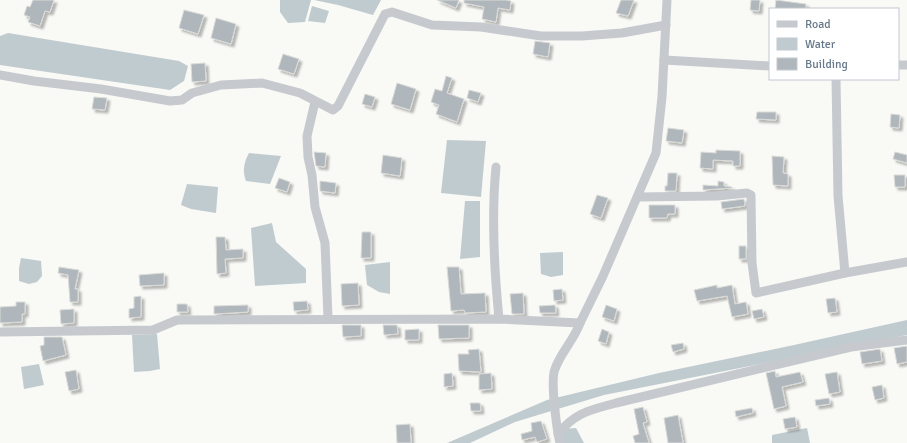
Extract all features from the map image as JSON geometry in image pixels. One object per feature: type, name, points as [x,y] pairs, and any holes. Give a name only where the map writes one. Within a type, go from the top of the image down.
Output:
[{"type":"street","points":[[560,443],[553,376],[554,369],[570,344],[580,323],[638,197],[656,153],[664,60],[667,0]]},
{"type":"street","points":[[0,75],[34,81],[100,88],[170,101],[182,100],[192,93],[221,85],[262,83],[300,93],[333,110],[336,109],[385,14],[388,13],[392,12],[432,25],[481,27],[541,36],[622,33],[666,25]]},
{"type":"street","points":[[664,60],[769,66]]},
{"type":"street","points":[[836,80],[838,196],[845,273]]},
{"type":"street","points":[[315,102],[307,136],[314,207],[325,243],[328,318]]},
{"type":"street","points":[[496,167],[493,205],[493,239],[499,319]]},
{"type":"street","points":[[638,197],[717,196],[747,193],[751,195],[752,263],[756,293],[845,273],[907,262]]},
{"type":"street","points":[[0,332],[153,330],[177,320],[328,318],[424,320],[499,319],[580,323]]},
{"type":"street","points":[[558,434],[567,422],[581,413],[616,403],[851,347],[907,340]]},
{"type":"water","points":[[280,0],[311,0],[305,22],[288,23],[280,12]]},
{"type":"water","points":[[314,0],[381,0],[373,15]]},
{"type":"water","points":[[312,6],[329,11],[325,23],[308,21]]},
{"type":"water","points":[[8,33],[179,61],[188,66],[184,81],[170,90],[0,65],[0,36]]},
{"type":"water","points":[[447,140],[486,141],[481,197],[441,193]]},
{"type":"water","points":[[249,153],[281,156],[270,184],[246,181],[244,167]]},
{"type":"water","points":[[187,184],[218,187],[216,213],[191,209],[181,205]]},
{"type":"water","points":[[465,201],[480,201],[480,257],[460,259]]},
{"type":"water","points":[[272,223],[276,242],[306,269],[306,283],[255,286],[251,228]]},
{"type":"water","points":[[563,252],[563,275],[551,277],[541,274],[540,253]]},
{"type":"water","points":[[21,258],[41,261],[42,276],[37,282],[29,284],[19,281]]},
{"type":"water","points":[[390,262],[390,294],[379,292],[367,285],[365,265]]},
{"type":"water","points":[[907,320],[907,335],[604,395],[515,422],[470,443],[447,443],[547,400],[659,373]]},
{"type":"water","points":[[157,334],[160,369],[134,372],[132,335]]},
{"type":"water","points":[[39,364],[44,385],[24,389],[21,367]]},
{"type":"water","points":[[576,428],[584,443],[560,443],[563,429]]},
{"type":"water","points":[[807,428],[810,443],[772,443],[772,435]]},
{"type":"building","points":[[33,0],[54,0],[50,12],[45,11],[40,26],[28,22],[30,17],[24,15],[27,6],[30,7]]},
{"type":"building","points":[[437,0],[459,0],[456,8]]},
{"type":"building","points":[[464,0],[511,1],[510,10],[498,8],[496,22],[482,19],[484,7],[464,3]]},
{"type":"building","points":[[621,0],[634,0],[628,16],[616,13]]},
{"type":"building","points":[[751,0],[760,0],[759,11],[750,10]]},
{"type":"building","points":[[776,0],[806,4],[806,8],[775,8]]},
{"type":"building","points":[[184,10],[204,15],[198,34],[179,28]]},
{"type":"building","points":[[216,18],[236,24],[231,44],[211,38]]},
{"type":"building","points":[[535,41],[550,43],[548,57],[533,54]]},
{"type":"building","points":[[283,54],[299,59],[294,74],[278,69]]},
{"type":"building","points":[[205,63],[206,81],[192,82],[191,64]]},
{"type":"building","points":[[446,76],[452,78],[447,93],[464,99],[457,122],[436,114],[439,105],[431,102],[435,89],[442,91]]},
{"type":"building","points":[[397,83],[416,89],[410,110],[391,104]]},
{"type":"building","points":[[469,90],[481,93],[478,102],[467,98]]},
{"type":"building","points":[[365,94],[375,97],[372,107],[362,104]]},
{"type":"building","points":[[94,97],[107,98],[105,110],[92,109]]},
{"type":"building","points":[[757,112],[776,112],[776,120],[756,119]]},
{"type":"building","points":[[891,114],[900,115],[899,128],[890,127]]},
{"type":"building","points":[[668,128],[684,130],[682,143],[666,141]]},
{"type":"building","points":[[716,150],[740,151],[740,166],[733,166],[733,161],[713,160],[713,169],[700,168],[701,152],[716,153]]},
{"type":"building","points":[[314,152],[326,153],[325,167],[316,166]]},
{"type":"building","points":[[895,152],[907,155],[907,163],[893,159]]},
{"type":"building","points":[[383,155],[402,158],[400,176],[381,173]]},
{"type":"building","points":[[772,156],[784,157],[783,173],[788,174],[788,186],[773,185]]},
{"type":"building","points":[[668,173],[677,173],[676,191],[665,191]]},
{"type":"building","points":[[894,175],[905,175],[905,187],[895,187]]},
{"type":"building","points":[[279,178],[290,182],[287,192],[275,188]]},
{"type":"building","points":[[320,181],[336,183],[335,193],[320,191]]},
{"type":"building","points":[[718,181],[724,182],[724,186],[732,188],[703,190],[703,185],[718,186]]},
{"type":"building","points":[[597,195],[608,198],[601,218],[590,214]]},
{"type":"building","points":[[744,199],[745,206],[722,209],[721,202]]},
{"type":"building","points":[[649,205],[675,205],[675,214],[668,214],[667,218],[649,218]]},
{"type":"building","points":[[362,232],[371,232],[371,258],[361,258]]},
{"type":"building","points":[[216,237],[225,237],[226,250],[243,249],[243,258],[225,259],[226,273],[217,274]]},
{"type":"building","points":[[739,246],[746,246],[746,259],[739,259]]},
{"type":"building","points":[[59,267],[79,270],[75,289],[78,289],[78,302],[70,302],[68,275],[58,273]]},
{"type":"building","points":[[447,267],[459,267],[461,294],[485,293],[486,312],[465,313],[464,310],[451,311]]},
{"type":"building","points":[[164,273],[164,285],[140,286],[139,275]]},
{"type":"building","points":[[358,283],[359,305],[342,306],[341,284]]},
{"type":"building","points":[[717,285],[717,288],[732,285],[735,304],[746,302],[748,314],[732,317],[727,296],[697,301],[694,290]]},
{"type":"building","points":[[562,289],[563,300],[554,301],[553,290]]},
{"type":"building","points":[[523,293],[524,314],[512,314],[510,294]]},
{"type":"building","points":[[141,296],[141,317],[129,318],[129,309],[134,308],[134,297]]},
{"type":"building","points":[[835,298],[837,312],[828,313],[826,299]]},
{"type":"building","points":[[307,301],[308,310],[294,311],[293,302]]},
{"type":"building","points":[[16,302],[25,302],[25,314],[22,314],[22,322],[0,323],[0,307],[16,306]]},
{"type":"building","points":[[177,304],[187,304],[188,312],[177,312]]},
{"type":"building","points":[[248,305],[248,312],[214,314],[214,306]]},
{"type":"building","points":[[555,305],[556,313],[540,313],[539,306]]},
{"type":"building","points":[[606,305],[617,309],[614,321],[602,317]]},
{"type":"building","points":[[74,309],[74,323],[61,324],[60,310]]},
{"type":"building","points":[[762,309],[764,317],[754,319],[752,311]]},
{"type":"building","points":[[342,325],[361,325],[361,336],[343,337]]},
{"type":"building","points":[[383,325],[397,325],[398,334],[384,335]]},
{"type":"building","points":[[438,325],[469,325],[469,338],[439,339]]},
{"type":"building","points":[[419,329],[419,340],[405,340],[405,330]]},
{"type":"building","points":[[602,329],[609,332],[606,344],[598,341]]},
{"type":"building","points":[[44,337],[62,337],[66,355],[43,361],[40,346],[44,345]]},
{"type":"building","points":[[683,343],[684,349],[673,352],[671,345]]},
{"type":"building","points":[[907,346],[907,362],[897,364],[894,348]]},
{"type":"building","points":[[479,349],[481,372],[459,371],[458,354],[469,354],[468,350]]},
{"type":"building","points":[[880,349],[882,361],[862,364],[860,352]]},
{"type":"building","points":[[76,370],[79,389],[69,391],[65,372]]},
{"type":"building","points":[[775,371],[776,377],[800,372],[803,382],[782,387],[786,406],[774,409],[766,373]]},
{"type":"building","points":[[837,372],[840,392],[829,394],[825,374]]},
{"type":"building","points":[[452,373],[453,386],[444,387],[444,374]]},
{"type":"building","points":[[491,373],[492,389],[479,390],[479,374]]},
{"type":"building","points":[[882,385],[884,398],[875,400],[872,387]]},
{"type":"building","points":[[829,398],[830,404],[816,406],[815,400]]},
{"type":"building","points":[[470,403],[480,403],[481,411],[471,411]]},
{"type":"building","points":[[643,407],[647,422],[643,423],[649,443],[635,443],[633,436],[639,434],[634,409]]},
{"type":"building","points":[[752,408],[753,413],[736,417],[735,411]]},
{"type":"building","points":[[678,415],[683,443],[668,443],[664,418]]},
{"type":"building","points":[[795,417],[797,427],[785,429],[783,419]]},
{"type":"building","points":[[541,421],[547,439],[537,442],[535,437],[522,440],[521,434],[532,431],[531,423]]},
{"type":"building","points":[[410,424],[411,443],[397,443],[396,425]]}]
